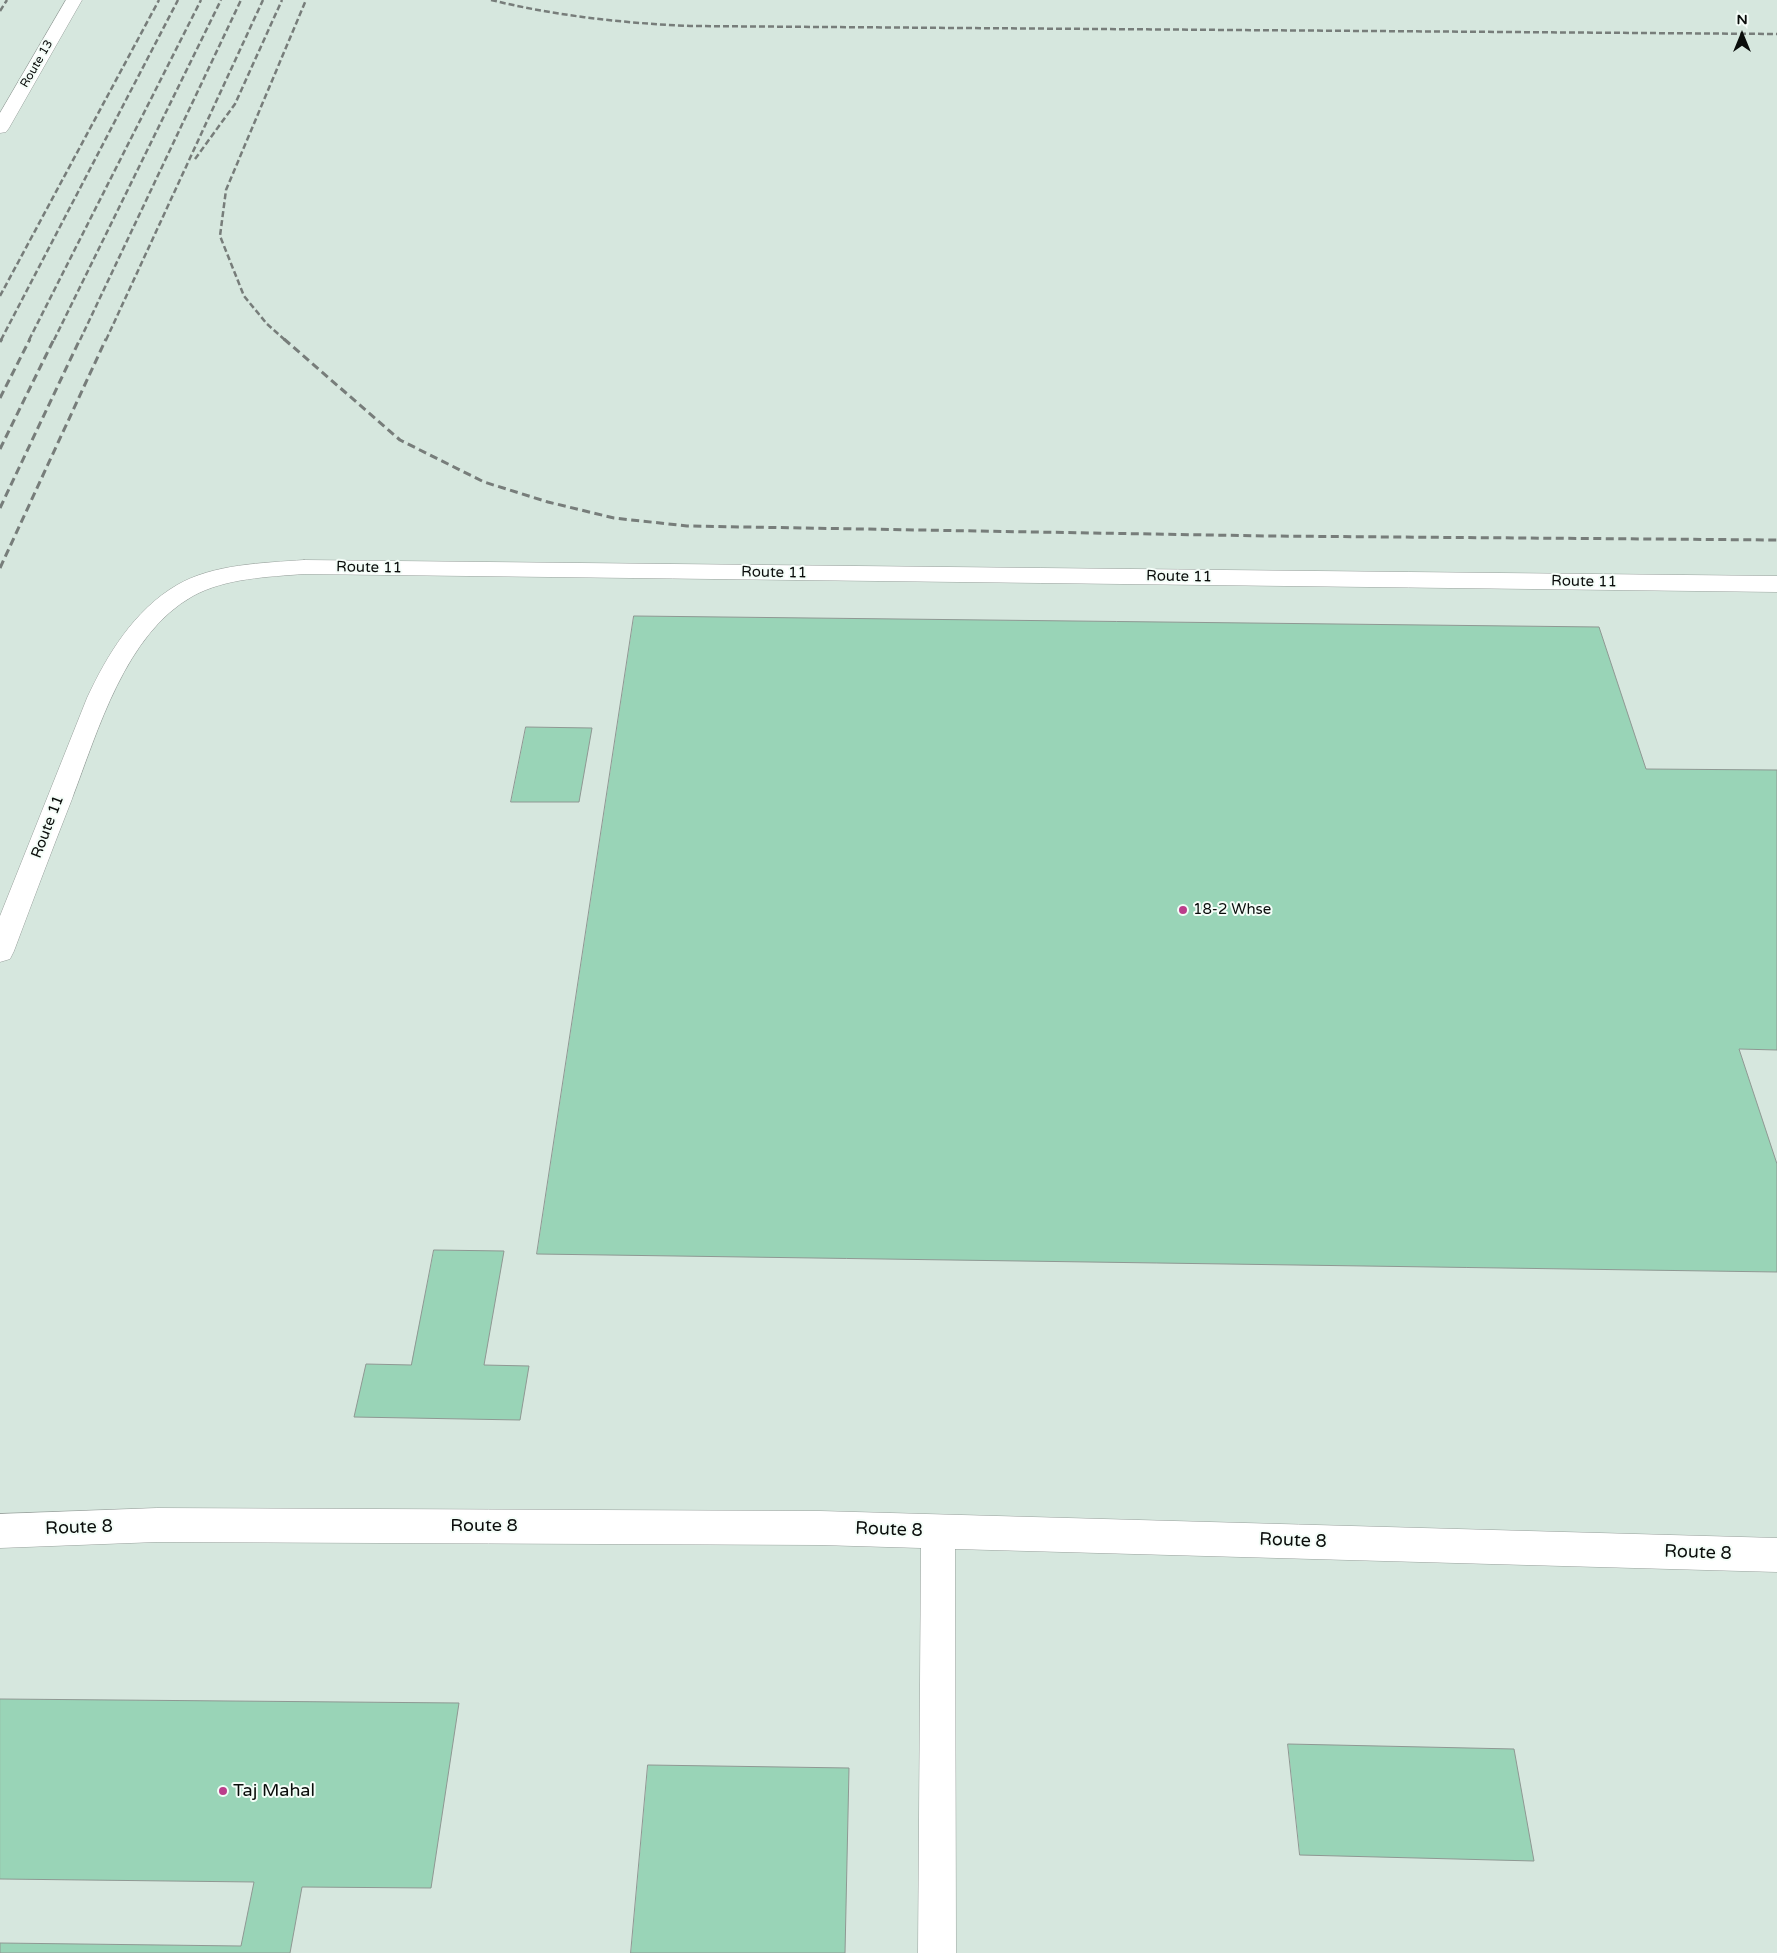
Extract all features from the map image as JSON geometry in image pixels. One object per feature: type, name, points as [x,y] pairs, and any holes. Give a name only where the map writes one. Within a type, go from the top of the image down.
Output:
[{"type":"street","name":"Route 13","points":[[0,128],[74,0]]},
{"type":"street","name":"Route 11","points":[[0,951],[92,714],[106,682],[125,648],[149,617],[187,590],[229,576],[304,567],[1777,584]]},
{"type":"street","name":"Route 8","points":[[0,1531],[197,1525],[632,1526],[938,1532],[1777,1555]]},
{"type":"street","points":[[937,1953],[938,1532]]},
{"type":"shaded area","points":[[0,0],[1777,0],[1777,1953],[0,1953]]},
{"type":"building","name":"18-2 Whse","points":[[634,616],[1599,627],[1646,769],[1777,770],[1777,1050],[1739,1049],[1777,1164],[1777,1272],[537,1254]]},
{"type":"building","points":[[526,727],[592,728],[579,802],[511,802]]},
{"type":"building","points":[[434,1250],[504,1251],[484,1365],[529,1366],[520,1420],[354,1417],[366,1364],[411,1365]]},
{"type":"building","name":"Taj Mahal","points":[[0,1699],[459,1703],[431,1888],[302,1887],[290,1953],[0,1953],[0,1943],[241,1946],[254,1882],[0,1879]]},
{"type":"building","points":[[1288,1744],[1514,1749],[1534,1861],[1300,1855]]},
{"type":"building","points":[[648,1765],[849,1768],[845,1953],[631,1953]]},
{"type":"railway","points":[[0,11],[7,0]]},
{"type":"railway","points":[[0,296],[159,0]]},
{"type":"railway","points":[[1,340],[178,0]]},
{"type":"railway","points":[[29,340],[201,0]]},
{"type":"railway","points":[[54,340],[221,0]]},
{"type":"railway","points":[[80,340],[241,0]]},
{"type":"railway","points":[[106,340],[263,0]]},
{"type":"railway","points":[[195,159],[235,104],[282,0]]},
{"type":"railway","points":[[285,340],[267,324],[244,296],[220,236],[226,190],[306,0]]},
{"type":"railway","points":[[491,0],[590,18],[690,26],[1777,34]]},
{"type":"railway","points":[[0,398],[30,339]]},
{"type":"railway","points":[[0,449],[54,339]]},
{"type":"railway","points":[[0,508],[80,339]]},
{"type":"railway","points":[[0,568],[106,339]]},
{"type":"railway","points":[[284,339],[400,440],[484,482],[548,502],[614,518],[687,526],[1268,536],[1777,540]]},
{"type":"place","name":"18-2 Whse","points":[[1183,910]]},
{"type":"place","name":"Taj Mahal","points":[[223,1791]]}]
